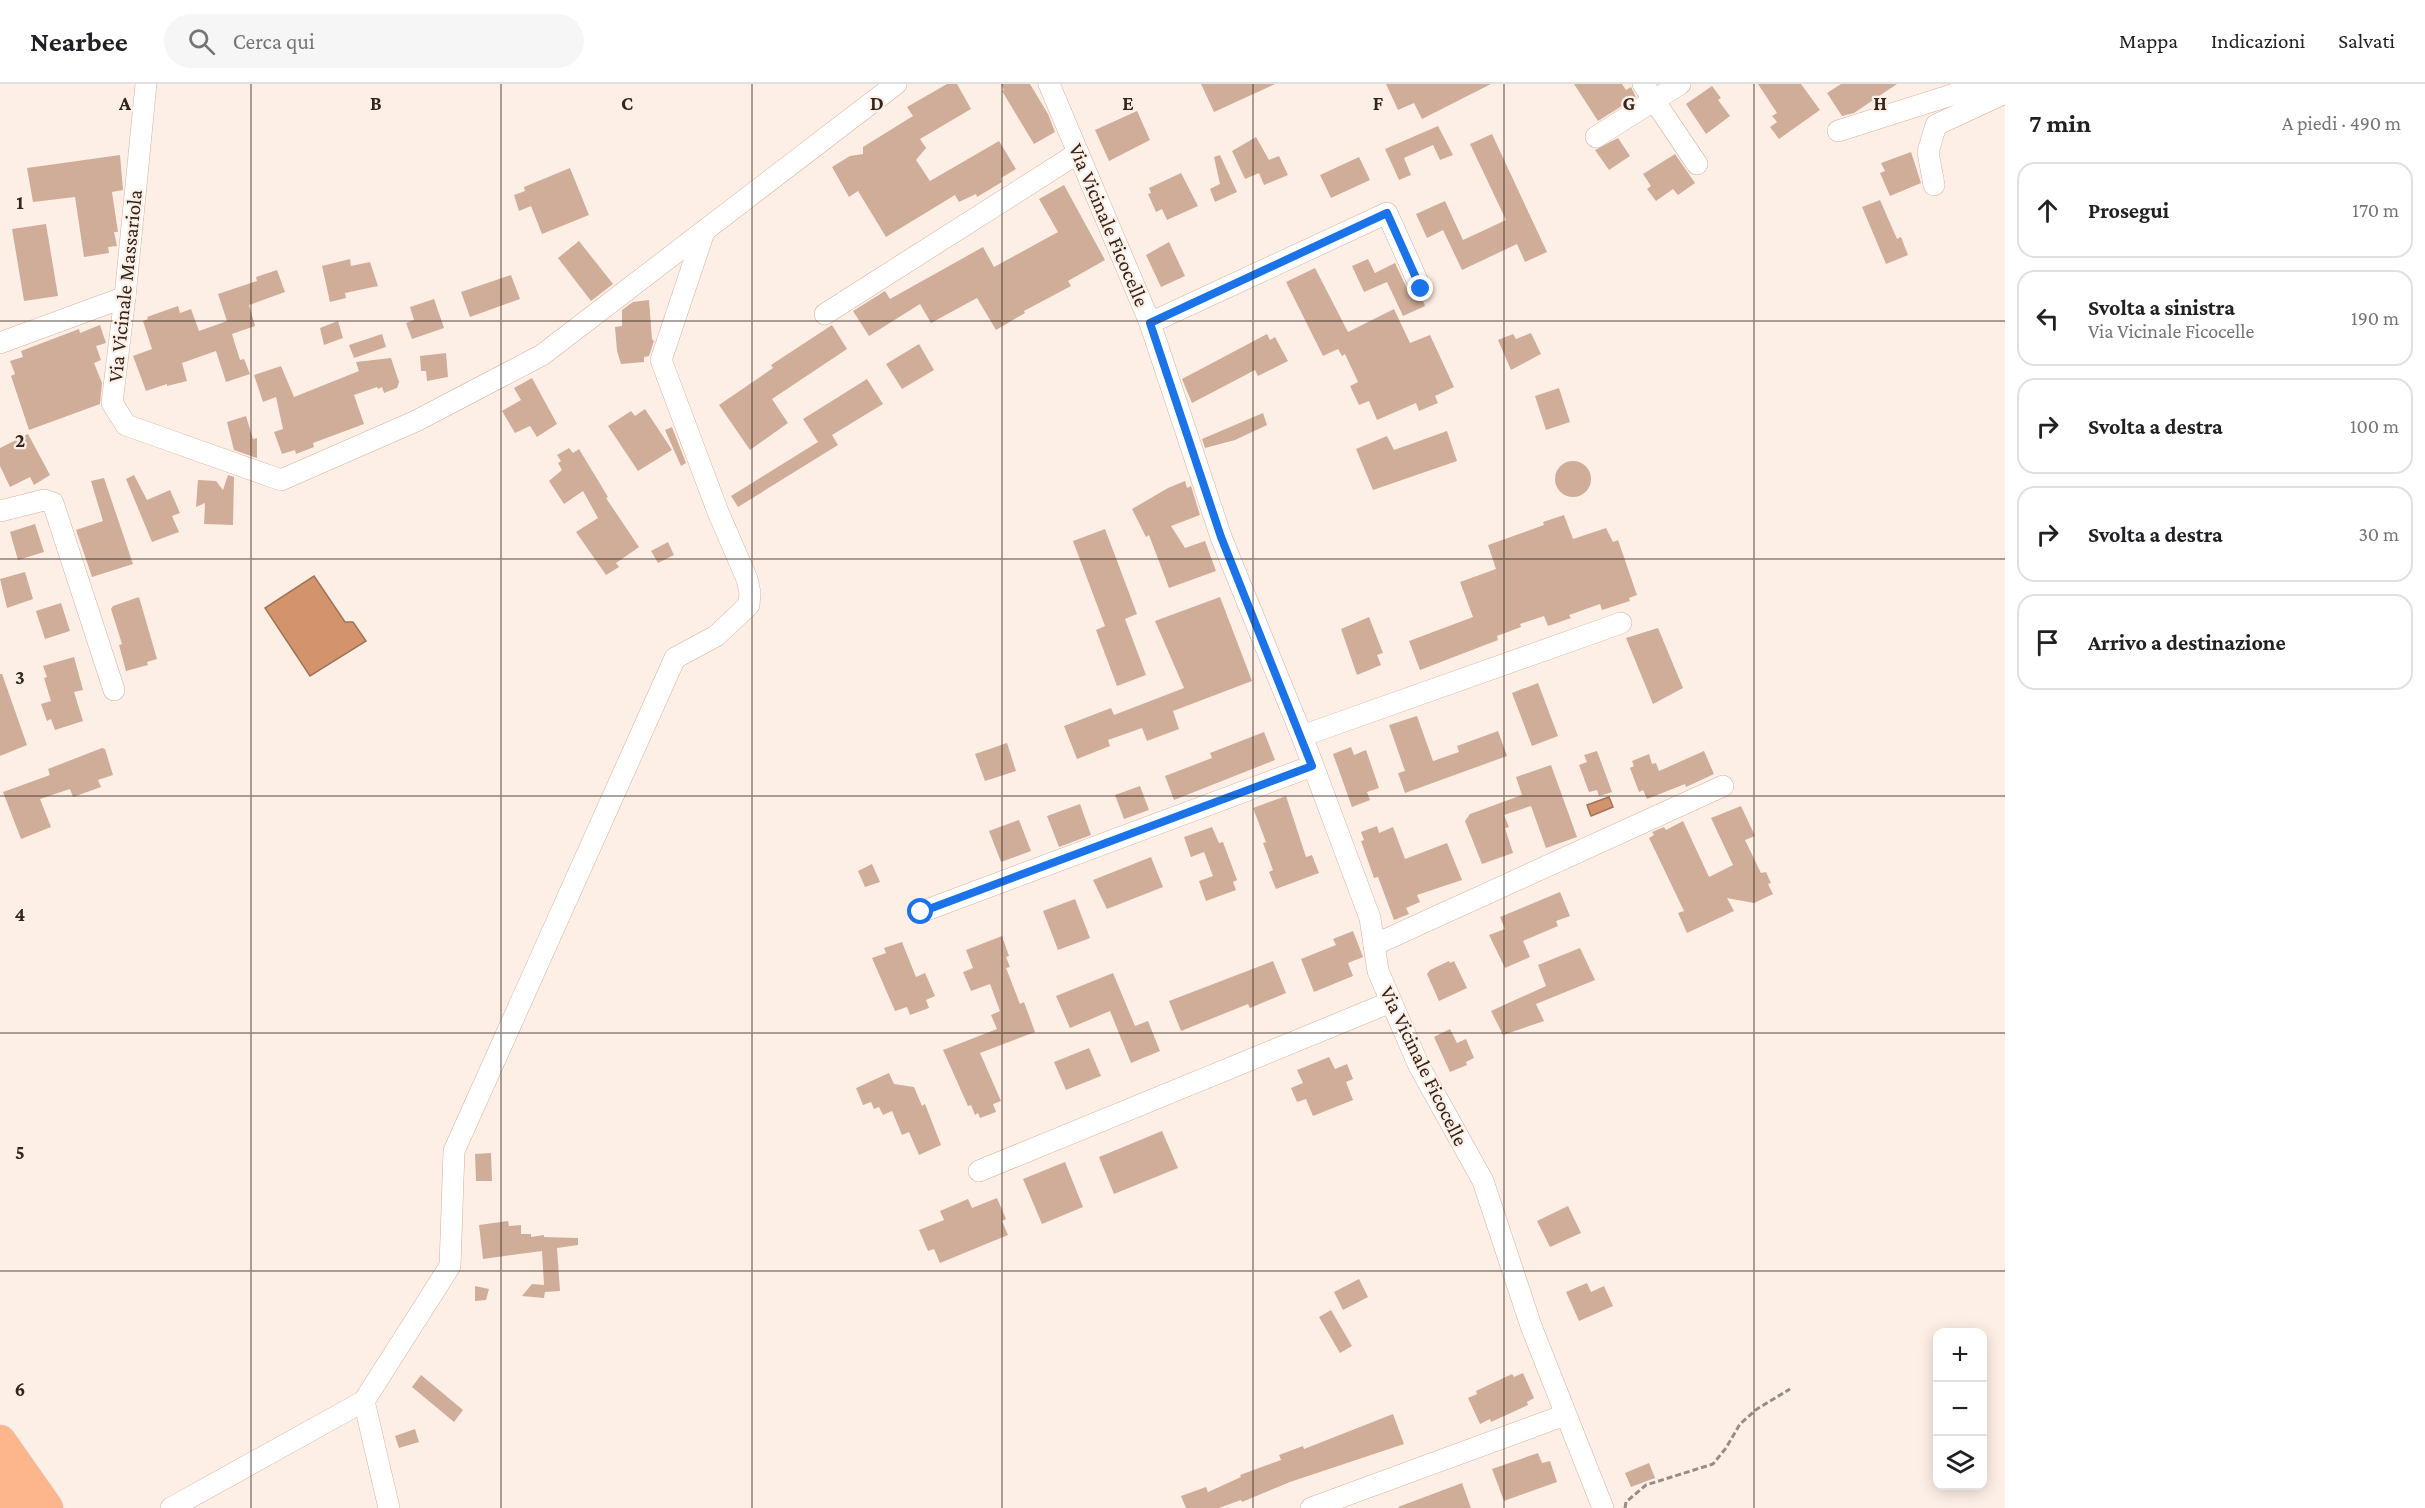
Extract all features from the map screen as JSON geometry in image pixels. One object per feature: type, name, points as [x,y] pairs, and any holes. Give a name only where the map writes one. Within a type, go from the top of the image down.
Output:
[{"type":"highway","points":[[0,1441],[47,1508]]},
{"type":"highway","points":[[0,1480],[20,1508]]},
{"type":"street","name":"Via Vicinale Massariola","points":[[146,84],[112,403],[126,424],[282,480],[416,422],[542,355],[896,84]]},
{"type":"street","name":"Via Vicinale Ficocelle","points":[[1049,84],[1150,323],[1221,537],[1302,736],[1370,918],[1378,971],[1419,1065],[1483,1181],[1531,1326],[1603,1508]]},
{"type":"street","points":[[1596,137],[1649,92],[1680,84]]},
{"type":"street","points":[[1838,131],[1983,85],[2005,88]]},
{"type":"street","points":[[1649,92],[1696,164]]},
{"type":"street","points":[[1935,185],[1928,152],[1936,125],[2005,93]]},
{"type":"street","points":[[825,314],[1078,153]]},
{"type":"street","points":[[1150,323],[1387,213],[1421,289]]},
{"type":"street","points":[[171,1508],[364,1401],[450,1266],[454,1151],[675,658],[716,636],[749,605],[750,593],[747,579],[718,512],[661,360],[704,232]]},
{"type":"street","points":[[0,343],[125,297]]},
{"type":"street","points":[[0,511],[44,500],[54,503],[114,690]]},
{"type":"street","points":[[1302,736],[1621,623]]},
{"type":"street","points":[[921,912],[1312,766]]},
{"type":"street","points":[[1374,945],[1723,786]]},
{"type":"street","points":[[979,1171],[1391,1002]]},
{"type":"street","points":[[364,1401],[389,1508]]},
{"type":"street","points":[[1311,1508],[1565,1415]]},
{"type":"path","points":[[1625,1508],[1626,1502],[1646,1485],[1713,1464],[1726,1448],[1740,1424],[1758,1409],[1790,1389]]},
{"type":"shaded area","points":[[314,576],[345,622],[353,622],[366,641],[310,676],[265,608]]},
{"type":"shaded area","points":[[1609,797],[1613,807],[1591,816],[1587,805]]},
{"type":"building","points":[[947,84],[957,84],[971,109],[920,139],[926,148],[916,160],[930,181],[999,141],[1016,169],[1001,178],[1002,182],[977,197],[976,194],[959,202],[955,195],[886,237],[858,191],[849,197],[832,167],[850,156],[863,154],[863,147],[913,116],[907,107]]},
{"type":"building","points":[[1001,84],[1030,84],[1048,114],[1055,132],[1034,144],[1002,91],[1004,90]]},
{"type":"building","points":[[1201,84],[1275,84],[1214,112]]},
{"type":"building","points":[[1386,84],[1491,84],[1422,119],[1414,103],[1398,110]]},
{"type":"building","points":[[1574,84],[1622,84],[1626,90],[1631,87],[1636,97],[1598,121]]},
{"type":"building","points":[[1758,84],[1801,84],[1820,110],[1779,139],[1770,127],[1777,122],[1772,116],[1777,113]]},
{"type":"building","points":[[1841,84],[1897,84],[1854,113],[1842,116],[1827,93]]},
{"type":"building","points":[[1712,86],[1721,98],[1718,100],[1730,116],[1706,134],[1686,104]]},
{"type":"building","points":[[1137,111],[1150,140],[1109,161],[1095,130]]},
{"type":"building","points":[[1438,126],[1453,155],[1440,160],[1433,145],[1404,158],[1411,175],[1399,180],[1385,149]]},
{"type":"building","points":[[1492,134],[1547,252],[1525,262],[1517,244],[1462,270],[1443,230],[1427,238],[1416,214],[1445,201],[1463,240],[1506,220],[1470,144]]},
{"type":"building","points":[[1256,137],[1269,160],[1279,156],[1288,175],[1264,185],[1259,173],[1245,179],[1232,151]]},
{"type":"building","points":[[1618,138],[1630,156],[1609,170],[1595,150]]},
{"type":"building","points":[[1911,152],[1921,183],[1890,196],[1880,173],[1885,171],[1881,163]]},
{"type":"building","points":[[1675,154],[1695,183],[1678,195],[1673,189],[1656,201],[1647,189],[1651,186],[1643,174]]},
{"type":"building","points":[[120,155],[123,190],[112,192],[118,232],[114,232],[117,246],[108,247],[109,253],[84,257],[75,197],[33,202],[27,168]]},
{"type":"building","points":[[1220,155],[1237,192],[1215,202],[1210,189],[1220,184],[1214,157]]},
{"type":"building","points":[[1359,157],[1370,180],[1331,198],[1320,175]]},
{"type":"building","points":[[570,168],[589,215],[542,234],[531,206],[519,211],[514,195],[525,191],[524,187]]},
{"type":"building","points":[[1181,173],[1198,206],[1167,220],[1162,209],[1156,212],[1148,194],[1151,193],[1149,188]]},
{"type":"building","points":[[1064,185],[1105,260],[1068,281],[1071,286],[1024,311],[1025,313],[996,330],[977,298],[931,323],[920,304],[869,336],[853,311],[885,291],[890,299],[983,247],[994,267],[1058,232],[1039,199]]},
{"type":"building","points":[[1880,200],[1897,239],[1901,237],[1908,255],[1886,264],[1862,207]]},
{"type":"building","points":[[46,224],[58,296],[24,301],[12,229]]},
{"type":"building","points":[[579,241],[613,284],[591,301],[558,258]]},
{"type":"building","points":[[1169,242],[1185,276],[1161,287],[1146,255]]},
{"type":"building","points":[[350,259],[351,266],[370,262],[378,286],[345,293],[346,298],[330,302],[322,266]]},
{"type":"building","points":[[1368,259],[1375,273],[1395,263],[1410,295],[1414,300],[1423,301],[1425,306],[1403,316],[1387,282],[1364,292],[1352,266]]},
{"type":"building","points":[[1315,268],[1348,332],[1394,309],[1410,343],[1430,335],[1454,387],[1435,396],[1438,403],[1419,411],[1416,403],[1377,420],[1369,401],[1359,405],[1350,386],[1358,382],[1345,354],[1342,356],[1338,349],[1323,356],[1286,282]]},
{"type":"building","points":[[277,270],[285,292],[249,305],[255,326],[232,334],[240,360],[244,359],[250,374],[226,382],[216,351],[182,363],[187,381],[167,386],[167,384],[146,391],[133,356],[152,349],[143,321],[148,319],[147,317],[178,306],[180,313],[191,309],[199,331],[227,321],[218,294],[257,281],[256,277]]},
{"type":"building","points":[[511,275],[520,299],[470,317],[461,292]]},
{"type":"building","points":[[434,299],[444,328],[412,339],[406,323],[414,320],[410,307]]},
{"type":"building","points":[[649,300],[654,341],[649,356],[644,357],[644,362],[621,364],[617,351],[615,327],[622,326],[622,310],[633,302]]},
{"type":"building","points":[[338,321],[343,338],[324,345],[320,328]]},
{"type":"building","points":[[100,325],[106,343],[96,346],[101,360],[94,363],[102,383],[100,404],[29,430],[11,376],[15,374],[10,361],[23,357],[21,351],[79,329],[80,333]]},
{"type":"building","points":[[832,325],[847,349],[772,399],[788,423],[750,450],[719,405],[773,368],[771,365]]},
{"type":"building","points":[[1531,333],[1541,354],[1511,370],[1498,340],[1513,334],[1516,339]]},
{"type":"building","points":[[382,334],[386,347],[354,358],[349,345]]},
{"type":"building","points":[[1267,334],[1270,340],[1275,337],[1288,361],[1258,376],[1255,370],[1192,403],[1182,379]]},
{"type":"building","points":[[919,344],[934,370],[902,389],[886,364]]},
{"type":"building","points":[[446,353],[448,377],[427,381],[426,371],[421,371],[420,356]]},
{"type":"building","points":[[391,358],[399,382],[397,388],[384,393],[382,387],[378,389],[377,387],[354,395],[364,424],[313,443],[314,447],[296,454],[295,450],[282,454],[274,432],[283,429],[276,397],[263,402],[254,375],[281,366],[294,397],[359,371],[356,362]]},
{"type":"building","points":[[532,378],[557,424],[537,437],[530,426],[515,433],[502,411],[521,400],[514,388]]},
{"type":"building","points":[[867,379],[883,404],[832,435],[838,445],[738,507],[731,496],[818,442],[803,419]]},
{"type":"building","points":[[1559,388],[1570,422],[1546,430],[1535,396]]},
{"type":"building","points":[[645,409],[672,450],[638,471],[608,426],[631,411],[635,416]]},
{"type":"building","points":[[1263,413],[1267,425],[1235,440],[1205,448],[1202,439]]},
{"type":"building","points":[[246,416],[253,439],[257,438],[257,458],[234,450],[227,422]]},
{"type":"building","points":[[672,427],[686,463],[681,466],[665,430]]},
{"type":"building","points":[[1447,431],[1457,461],[1373,490],[1356,449],[1387,436],[1394,450]]},
{"type":"building","points":[[28,434],[50,475],[34,485],[30,477],[10,487],[0,466],[0,448]]},
{"type":"building","points":[[569,448],[573,453],[579,449],[608,497],[606,498],[639,547],[616,563],[619,567],[606,575],[576,532],[598,518],[583,491],[564,504],[549,481],[562,470],[558,463],[561,461],[557,455]]},
{"type":"building","points":[[1573,461],[1586,466],[1591,479],[1586,492],[1573,497],[1560,492],[1555,479],[1560,466]]},
{"type":"building","points":[[134,475],[147,500],[170,490],[180,513],[172,516],[179,532],[152,542],[126,479]]},
{"type":"building","points":[[228,475],[234,477],[233,525],[204,524],[205,503],[196,507],[198,480],[216,481],[223,490]]},
{"type":"building","points":[[104,478],[133,564],[92,577],[76,530],[103,521],[91,481]]},
{"type":"building","points":[[1185,481],[1187,488],[1191,486],[1200,515],[1171,526],[1185,548],[1205,541],[1216,571],[1169,588],[1149,535],[1146,537],[1132,509]]},
{"type":"building","points":[[1564,515],[1573,539],[1606,528],[1613,542],[1618,540],[1637,595],[1629,598],[1630,601],[1602,610],[1600,604],[1569,615],[1571,618],[1548,626],[1544,616],[1520,624],[1521,627],[1497,636],[1498,640],[1420,670],[1409,641],[1473,617],[1460,582],[1496,569],[1488,545],[1544,525],[1543,522]]},
{"type":"building","points":[[35,524],[44,552],[18,560],[10,532]]},
{"type":"building","points":[[1105,529],[1137,614],[1125,619],[1146,675],[1117,686],[1096,630],[1105,626],[1073,541]]},
{"type":"building","points":[[668,542],[674,555],[658,563],[651,551]]},
{"type":"building","points":[[25,572],[33,599],[7,608],[0,579]]},
{"type":"building","points":[[139,597],[157,659],[147,662],[148,665],[126,671],[119,645],[122,644],[111,609],[113,606]]},
{"type":"building","points":[[1220,597],[1252,681],[1173,711],[1179,729],[1147,741],[1142,728],[1108,740],[1110,746],[1077,759],[1064,726],[1111,708],[1114,715],[1184,688],[1155,621]]},
{"type":"building","points":[[61,603],[70,631],[45,639],[36,611]]},
{"type":"building","points":[[1369,617],[1383,653],[1377,655],[1381,665],[1357,675],[1341,629]]},
{"type":"building","points":[[1658,628],[1683,688],[1653,704],[1626,638]]},
{"type":"building","points":[[74,657],[83,690],[74,692],[83,721],[55,730],[51,719],[47,721],[41,704],[51,701],[43,666]]},
{"type":"building","points":[[0,674],[2,674],[27,745],[0,756]]},
{"type":"building","points":[[1538,683],[1558,736],[1532,746],[1512,693]]},
{"type":"building","points":[[1417,716],[1433,761],[1459,752],[1457,746],[1498,731],[1507,756],[1405,793],[1398,773],[1405,771],[1389,725]]},
{"type":"building","points":[[1264,732],[1275,760],[1174,800],[1165,776],[1212,758],[1210,753]]},
{"type":"building","points":[[1007,743],[1016,771],[985,781],[975,754]]},
{"type":"building","points":[[1351,747],[1354,755],[1366,750],[1379,788],[1367,792],[1370,800],[1352,807],[1333,754]]},
{"type":"building","points":[[102,748],[105,749],[113,775],[98,780],[101,787],[73,797],[70,789],[40,799],[51,827],[21,839],[3,792],[50,775],[48,769]]},
{"type":"building","points":[[1597,751],[1612,792],[1599,796],[1597,790],[1589,792],[1579,765],[1587,762],[1584,755]]},
{"type":"building","points":[[1704,751],[1714,774],[1686,787],[1685,784],[1647,799],[1643,790],[1639,792],[1630,768],[1634,766],[1632,761],[1649,754],[1652,764],[1656,763],[1659,771]]},
{"type":"building","points":[[1551,765],[1577,837],[1546,848],[1531,806],[1504,815],[1509,827],[1505,828],[1513,853],[1482,864],[1465,821],[1470,814],[1522,795],[1516,777]]},
{"type":"building","points":[[1140,786],[1149,810],[1124,819],[1115,795]]},
{"type":"building","points":[[1286,796],[1306,857],[1312,855],[1319,873],[1276,889],[1269,872],[1273,870],[1263,843],[1266,842],[1253,808]]},
{"type":"building","points":[[1080,804],[1091,835],[1059,847],[1047,816]]},
{"type":"building","points":[[1741,806],[1755,836],[1745,840],[1761,873],[1766,872],[1773,894],[1754,903],[1727,898],[1734,911],[1687,933],[1678,913],[1684,911],[1649,838],[1654,835],[1652,832],[1664,827],[1666,830],[1683,821],[1709,877],[1733,865],[1711,818]]},
{"type":"building","points":[[1019,820],[1031,851],[1001,862],[989,831]]},
{"type":"building","points":[[1377,826],[1379,833],[1393,827],[1405,859],[1447,843],[1462,880],[1417,895],[1420,902],[1406,908],[1409,914],[1394,920],[1378,877],[1374,878],[1361,841],[1364,840],[1361,832]]},
{"type":"building","points":[[1212,827],[1219,843],[1223,842],[1237,880],[1233,882],[1236,890],[1206,901],[1199,881],[1213,876],[1204,852],[1191,857],[1184,837]]},
{"type":"building","points":[[1151,857],[1163,887],[1107,909],[1093,880]]},
{"type":"building","points":[[872,864],[880,882],[865,887],[858,871]]},
{"type":"building","points":[[1560,892],[1570,916],[1556,921],[1558,926],[1523,941],[1530,957],[1505,968],[1489,935],[1505,929],[1500,917]]},
{"type":"building","points":[[1075,899],[1090,938],[1058,950],[1043,911]]},
{"type":"building","points":[[1353,931],[1363,957],[1348,963],[1353,976],[1314,992],[1301,959],[1336,945],[1333,939]]},
{"type":"building","points":[[1002,936],[1009,956],[1006,957],[1010,967],[1006,968],[1020,1004],[1024,1002],[1035,1032],[980,1053],[1001,1101],[993,1104],[996,1112],[980,1118],[978,1113],[975,1115],[971,1105],[968,1106],[943,1050],[997,1029],[991,1015],[1000,1011],[990,984],[971,991],[963,972],[973,968],[966,950]]},
{"type":"building","points":[[902,942],[916,977],[925,973],[935,996],[926,1000],[929,1008],[910,1015],[907,1007],[895,1011],[872,958],[886,953],[884,948]]},
{"type":"building","points":[[1580,948],[1595,980],[1536,1004],[1544,1021],[1503,1035],[1491,1011],[1546,986],[1538,965]]},
{"type":"building","points":[[1273,961],[1286,993],[1250,1008],[1248,1004],[1181,1031],[1169,1001]]},
{"type":"building","points":[[1449,961],[1450,963],[1454,961],[1467,988],[1439,1001],[1427,974],[1430,970]]},
{"type":"building","points":[[1113,973],[1135,1026],[1148,1021],[1160,1051],[1131,1063],[1110,1011],[1070,1028],[1056,996]]},
{"type":"building","points":[[1450,1029],[1457,1043],[1466,1039],[1474,1058],[1466,1062],[1467,1065],[1450,1072],[1434,1037]]},
{"type":"building","points":[[1089,1048],[1101,1076],[1066,1090],[1054,1062]]},
{"type":"building","points":[[1329,1057],[1335,1069],[1347,1064],[1353,1079],[1346,1082],[1353,1100],[1313,1116],[1306,1099],[1297,1102],[1291,1088],[1303,1083],[1297,1070]]},
{"type":"building","points":[[889,1073],[894,1084],[914,1087],[922,1106],[925,1104],[941,1145],[919,1155],[909,1132],[902,1135],[892,1111],[883,1115],[879,1107],[874,1109],[871,1102],[863,1105],[856,1088]]},
{"type":"building","points":[[1162,1131],[1178,1168],[1114,1194],[1099,1157]]},
{"type":"building","points":[[491,1153],[492,1181],[476,1181],[475,1154]]},
{"type":"building","points":[[1065,1162],[1083,1207],[1042,1224],[1023,1179]]},
{"type":"building","points":[[997,1198],[1006,1219],[1002,1221],[1008,1235],[940,1263],[934,1249],[928,1251],[919,1230],[944,1220],[940,1211],[968,1199],[972,1208]]},
{"type":"building","points":[[1568,1206],[1581,1233],[1550,1247],[1537,1221]]},
{"type":"building","points":[[508,1221],[509,1226],[521,1225],[521,1234],[531,1234],[531,1237],[544,1235],[544,1237],[578,1238],[578,1245],[557,1248],[560,1291],[545,1292],[544,1298],[522,1296],[532,1284],[544,1285],[542,1251],[483,1259],[479,1225]]},
{"type":"building","points":[[1359,1279],[1368,1297],[1343,1310],[1334,1292]]},
{"type":"building","points":[[1587,1283],[1591,1292],[1604,1286],[1613,1306],[1579,1321],[1566,1292]]},
{"type":"building","points":[[475,1286],[489,1289],[486,1300],[475,1301]]},
{"type":"building","points":[[1331,1310],[1352,1346],[1340,1353],[1319,1317]]},
{"type":"building","points":[[1523,1373],[1534,1398],[1527,1402],[1528,1405],[1491,1422],[1490,1419],[1480,1424],[1468,1398],[1477,1394],[1476,1391],[1512,1374],[1514,1377]]},
{"type":"building","points":[[421,1375],[463,1410],[454,1422],[412,1387]]},
{"type":"building","points":[[1393,1414],[1404,1444],[1290,1482],[1242,1502],[1241,1500],[1219,1508],[1186,1508],[1181,1496],[1206,1487],[1208,1492],[1241,1477],[1240,1475],[1281,1460],[1279,1455],[1303,1446],[1304,1449]]},
{"type":"building","points":[[415,1429],[419,1442],[399,1448],[395,1436]]},
{"type":"building","points":[[1538,1453],[1542,1463],[1550,1461],[1557,1482],[1504,1501],[1492,1469]]},
{"type":"building","points":[[1649,1463],[1655,1478],[1631,1487],[1625,1473]]},
{"type":"building","points":[[1462,1483],[1471,1508],[1398,1507]]},
{"type":"route","points":[[921,912],[1312,766],[1221,537],[1150,323],[1387,213],[1421,289]]}]
